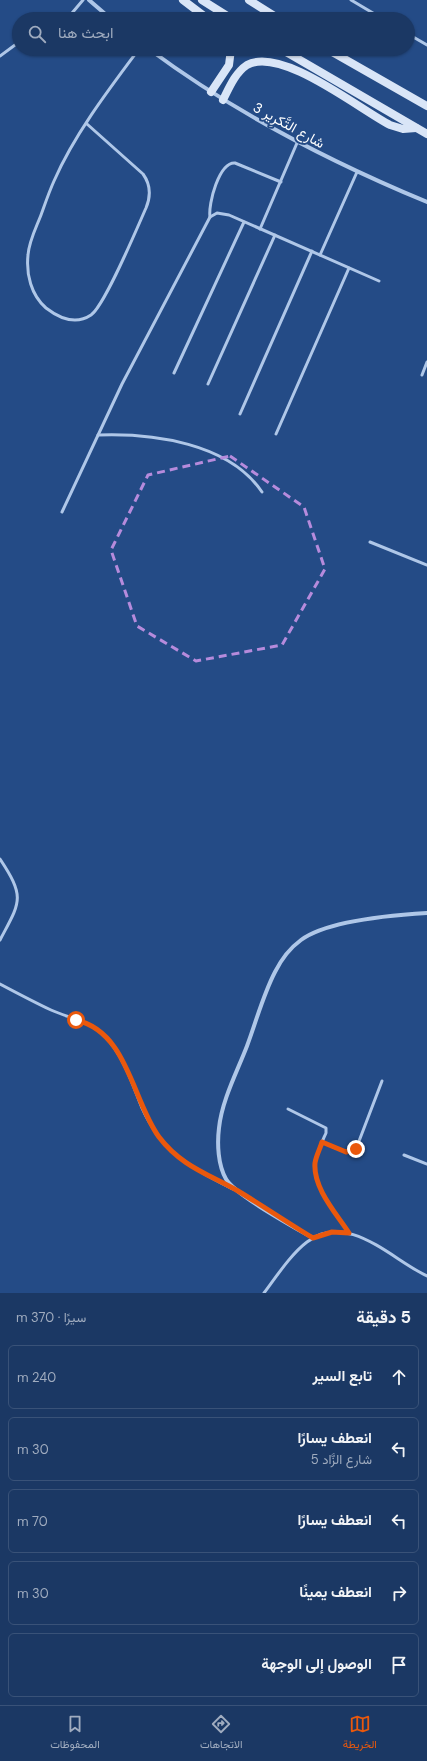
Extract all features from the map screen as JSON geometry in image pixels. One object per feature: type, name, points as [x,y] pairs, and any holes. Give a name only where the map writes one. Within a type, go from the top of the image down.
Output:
[{"type":"main road","points":[[183,0],[199,12]]},
{"type":"main road","points":[[202,0],[221,12]]},
{"type":"main road","points":[[248,0],[268,12]]},
{"type":"main road","points":[[211,92],[229,65],[230,56]]},
{"type":"main road","points":[[293,56],[427,134]]},
{"type":"main road","points":[[339,56],[427,106]]},
{"type":"main road","points":[[223,100],[236,76],[242,69],[258,61],[272,62],[307,76],[390,125],[403,129],[416,128]]},
{"type":"street","points":[[89,0],[103,12]]},
{"type":"street","name":"شارع التَّكرِير 3","points":[[160,56],[223,100],[297,143],[357,172],[427,202]]},
{"type":"street","points":[[313,1238],[236,1190],[225,1178],[220,1158],[218,1139],[221,1116],[269,985],[280,963],[300,940],[321,929],[384,917],[427,914]]},
{"type":"lane","points":[[73,12],[83,0]]},
{"type":"lane","points":[[351,0],[371,12]]},
{"type":"lane","points":[[415,38],[427,45]]},
{"type":"lane","points":[[0,56],[12,47]]},
{"type":"lane","points":[[87,124],[143,174],[148,184],[150,196],[146,208],[99,306],[84,318],[70,320],[52,312],[37,298],[28,274],[28,255],[33,236],[54,181],[87,124],[134,56]]},
{"type":"lane","points":[[260,229],[297,143]]},
{"type":"lane","points":[[62,512],[122,384],[210,217],[209,206],[211,197],[224,168],[228,164],[235,163],[281,182]]},
{"type":"lane","points":[[320,255],[357,172]]},
{"type":"lane","points":[[210,217],[221,213],[379,281]]},
{"type":"lane","points":[[174,372],[244,222]]},
{"type":"lane","points":[[208,384],[275,236]]},
{"type":"lane","points":[[240,414],[312,252]]},
{"type":"lane","points":[[276,434],[349,268]]},
{"type":"lane","points":[[422,375],[427,362]]},
{"type":"lane","points":[[98,435],[135,435],[190,446],[234,464],[250,476],[262,492]]},
{"type":"lane","points":[[370,542],[427,565]]},
{"type":"lane","points":[[0,859],[17,889],[19,899],[16,910],[0,940]]},
{"type":"lane","points":[[0,984],[50,1010],[89,1024],[100,1032],[121,1059],[132,1080],[146,1117],[168,1148],[181,1160],[197,1170],[236,1190]]},
{"type":"lane","points":[[322,1142],[346,1152],[356,1149],[382,1081]]},
{"type":"lane","points":[[288,1109],[325,1127],[326,1132],[315,1164],[318,1180],[330,1205],[349,1233]]},
{"type":"lane","points":[[404,1155],[427,1164]]},
{"type":"lane","points":[[264,1293],[306,1243],[313,1238],[332,1232],[349,1233],[365,1239],[427,1276]]},
{"type":"highlighted area","points":[[230,456],[304,507],[325,569],[282,645],[196,661],[137,626],[111,550],[148,475]]},
{"type":"route","points":[[76,1020],[89,1024],[106,1036],[128,1070],[146,1117],[168,1148],[181,1160],[236,1190],[313,1238],[324,1233],[349,1233],[330,1205],[316,1175],[315,1164],[322,1142],[346,1152],[351,1152],[356,1149]]}]
